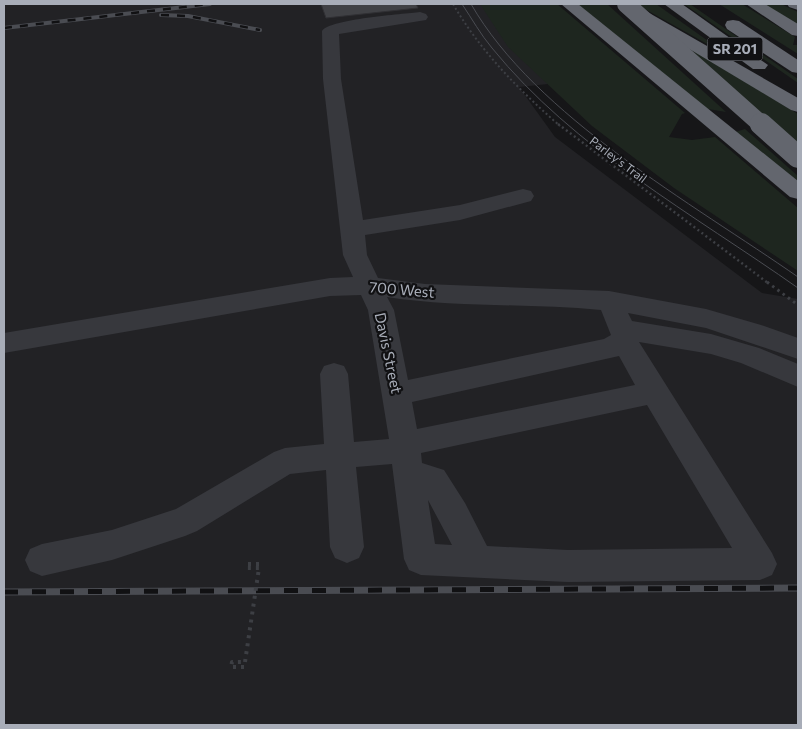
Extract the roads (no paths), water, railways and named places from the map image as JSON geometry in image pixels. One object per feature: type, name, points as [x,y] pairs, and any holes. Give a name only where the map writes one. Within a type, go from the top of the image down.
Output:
[{"type":"highway","points":[[570,4],[798,192]]},
{"type":"highway","points":[[626,4],[798,106]]},
{"type":"highway","points":[[626,4],[798,157]]},
{"type":"highway","name":"SR 201","points":[[672,4],[798,94]]},
{"type":"highway","points":[[754,4],[798,31]]},
{"type":"highway","name":"SR 201","points":[[718,14],[798,68]]},
{"type":"street","name":"Davis Street","points":[[420,17],[347,26],[330,31],[332,80],[355,255],[380,310],[397,394],[421,559],[477,562]]},
{"type":"street","points":[[353,230],[444,217],[492,206],[523,196]]},
{"type":"street","name":"700 West","points":[[4,343],[330,286],[369,286],[422,293],[527,294],[609,300],[672,309],[716,319],[771,337],[798,349]]},
{"type":"street","points":[[406,455],[434,480],[454,513],[477,562],[568,566],[760,564],[654,392],[623,334],[609,300]]},
{"type":"street","points":[[397,394],[611,348],[623,334]]},
{"type":"street","points":[[623,334],[711,344],[749,355],[798,376]]},
{"type":"street","points":[[334,374],[342,456],[347,547]]},
{"type":"street","points":[[42,560],[112,545],[185,521],[235,493],[285,461],[342,456],[406,455],[654,392]]},
{"type":"tram line","points":[[462,4],[492,48],[524,84],[560,118],[636,178],[798,288]]},
{"type":"tram line","points":[[471,4],[499,45],[535,84],[575,121],[665,188],[798,277]]},
{"type":"railway","points":[[4,28],[210,4]]},
{"type":"railway","points":[[161,15],[188,16],[260,30]]},
{"type":"railway","points":[[4,592],[798,588]]}]
